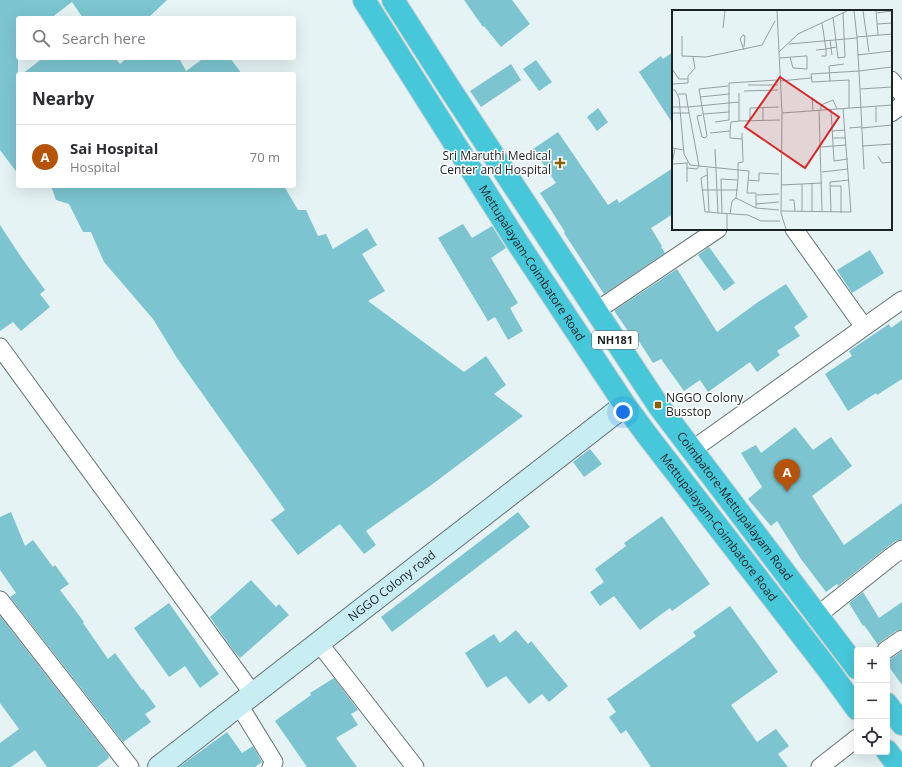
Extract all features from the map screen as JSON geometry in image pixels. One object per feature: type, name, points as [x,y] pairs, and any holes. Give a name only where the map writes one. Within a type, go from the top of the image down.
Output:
[{"type":"highway","name":"Mettupalayam-Coimbatore Road","points":[[364,0],[517,242],[625,405],[823,662],[854,705]]},
{"type":"highway","name":"Coimbatore-Mettupalayam Road","points":[[393,0],[658,405],[854,664]]},
{"type":"highway","points":[[625,405],[647,388]]},
{"type":"highway","points":[[890,755],[899,767]]},
{"type":"street","points":[[892,83],[899,106]]},
{"type":"street","points":[[596,311],[717,230]]},
{"type":"street","points":[[795,230],[864,327]]},
{"type":"street","points":[[692,450],[902,300]]},
{"type":"street","points":[[0,347],[246,699],[274,762],[271,767]]},
{"type":"street","name":"NGGO Colony road","points":[[159,767],[625,405]]},
{"type":"street","points":[[818,615],[902,549]]},
{"type":"street","points":[[0,600],[130,767]]},
{"type":"street","points":[[890,647],[902,638]]},
{"type":"street","points":[[319,643],[415,767]]},
{"type":"street","points":[[820,767],[854,740]]},
{"type":"building","points":[[0,0],[167,0],[150,16],[82,16],[72,2],[54,16],[16,16],[16,60],[18,60],[18,72],[16,72],[16,171],[0,150]]},
{"type":"building","points":[[464,0],[512,0],[530,24],[501,47],[484,26],[483,27]]},
{"type":"building","points":[[672,53],[672,122],[639,72],[661,56],[663,59]]},
{"type":"building","points":[[40,60],[117,60],[120,64],[125,60],[180,60],[186,71],[201,60],[232,60],[240,72],[25,72]]},
{"type":"building","points":[[536,60],[552,82],[539,91],[523,69]]},
{"type":"building","points":[[511,64],[521,80],[481,107],[470,91]]},
{"type":"building","points":[[598,108],[608,122],[597,131],[587,117]]},
{"type":"building","points":[[558,132],[608,205],[617,199],[619,203],[672,169],[672,215],[651,228],[665,253],[604,294],[540,193],[556,183],[533,149]]},
{"type":"building","points":[[52,188],[285,188],[298,210],[306,210],[318,236],[326,234],[333,249],[367,228],[377,245],[362,254],[385,291],[368,301],[464,372],[486,356],[506,385],[494,394],[523,416],[430,486],[366,531],[376,545],[364,554],[340,524],[298,555],[271,520],[285,510],[177,358],[153,319],[104,262],[91,232],[83,232],[69,204],[56,200]]},
{"type":"building","points":[[463,224],[472,238],[492,226],[506,248],[491,258],[518,303],[510,308],[523,331],[508,340],[495,317],[488,321],[438,238]]},
{"type":"building","points":[[0,225],[45,290],[40,294],[50,307],[21,331],[13,322],[0,331]]},
{"type":"building","points":[[709,247],[735,283],[724,291],[698,255]]},
{"type":"building","points":[[870,250],[884,273],[852,293],[837,270]]},
{"type":"building","points":[[677,269],[717,332],[758,302],[786,284],[808,317],[794,327],[800,336],[777,351],[780,355],[757,372],[750,362],[708,392],[700,380],[684,391],[661,359],[653,363],[633,332],[630,334],[615,312],[615,310]]},
{"type":"building","points":[[902,320],[902,379],[877,395],[876,393],[848,411],[825,374],[852,356],[849,351],[889,324],[891,328]]},
{"type":"building","points":[[795,427],[813,450],[831,437],[852,466],[812,496],[844,545],[902,503],[902,539],[886,548],[838,586],[837,584],[826,592],[801,559],[777,521],[771,526],[748,499],[762,487],[741,453],[756,445],[761,453]]},
{"type":"building","points":[[590,449],[602,464],[584,477],[573,462]]},
{"type":"building","points":[[11,512],[25,546],[33,540],[53,567],[55,565],[69,584],[60,590],[84,622],[83,623],[108,659],[115,653],[156,707],[145,714],[151,722],[123,742],[10,597],[16,593],[0,570],[0,517]]},
{"type":"building","points":[[518,512],[530,527],[392,632],[381,617]]},
{"type":"building","points":[[662,516],[710,584],[672,611],[670,608],[640,630],[614,596],[600,606],[590,592],[604,582],[595,569],[626,546],[624,543]]},
{"type":"building","points":[[251,580],[276,607],[279,604],[289,615],[240,658],[210,617]]},
{"type":"building","points":[[863,592],[879,618],[902,602],[902,629],[896,631],[878,645],[864,625],[863,626],[849,603]]},
{"type":"building","points":[[169,603],[219,674],[200,688],[185,666],[169,677],[134,628]]},
{"type":"building","points":[[730,606],[778,672],[731,705],[757,742],[776,729],[789,746],[778,754],[788,767],[651,767],[626,730],[621,734],[609,717],[616,712],[607,699],[696,636],[693,632]]},
{"type":"building","points":[[0,616],[109,756],[109,758],[97,767],[47,767],[35,750],[11,767],[0,767],[0,743],[19,729],[0,703]]},
{"type":"building","points":[[516,630],[528,644],[531,641],[568,686],[549,702],[542,694],[529,704],[506,676],[487,688],[465,653],[494,634],[500,643]]},
{"type":"building","points":[[902,651],[902,685],[890,668],[890,659]]},
{"type":"building","points":[[334,678],[358,710],[351,714],[358,725],[336,738],[357,767],[307,767],[275,721],[311,695],[310,693]]},
{"type":"building","points":[[227,732],[242,753],[253,746],[262,762],[255,767],[179,767]]},
{"type":"place","name":"Sri Maruthi Medical Center and Hospital","points":[[560,163]]},
{"type":"place","name":"NGGO Colony Busstop","points":[[658,405]]},
{"type":"place","name":"Sai Hospital","points":[[787,492]]}]
